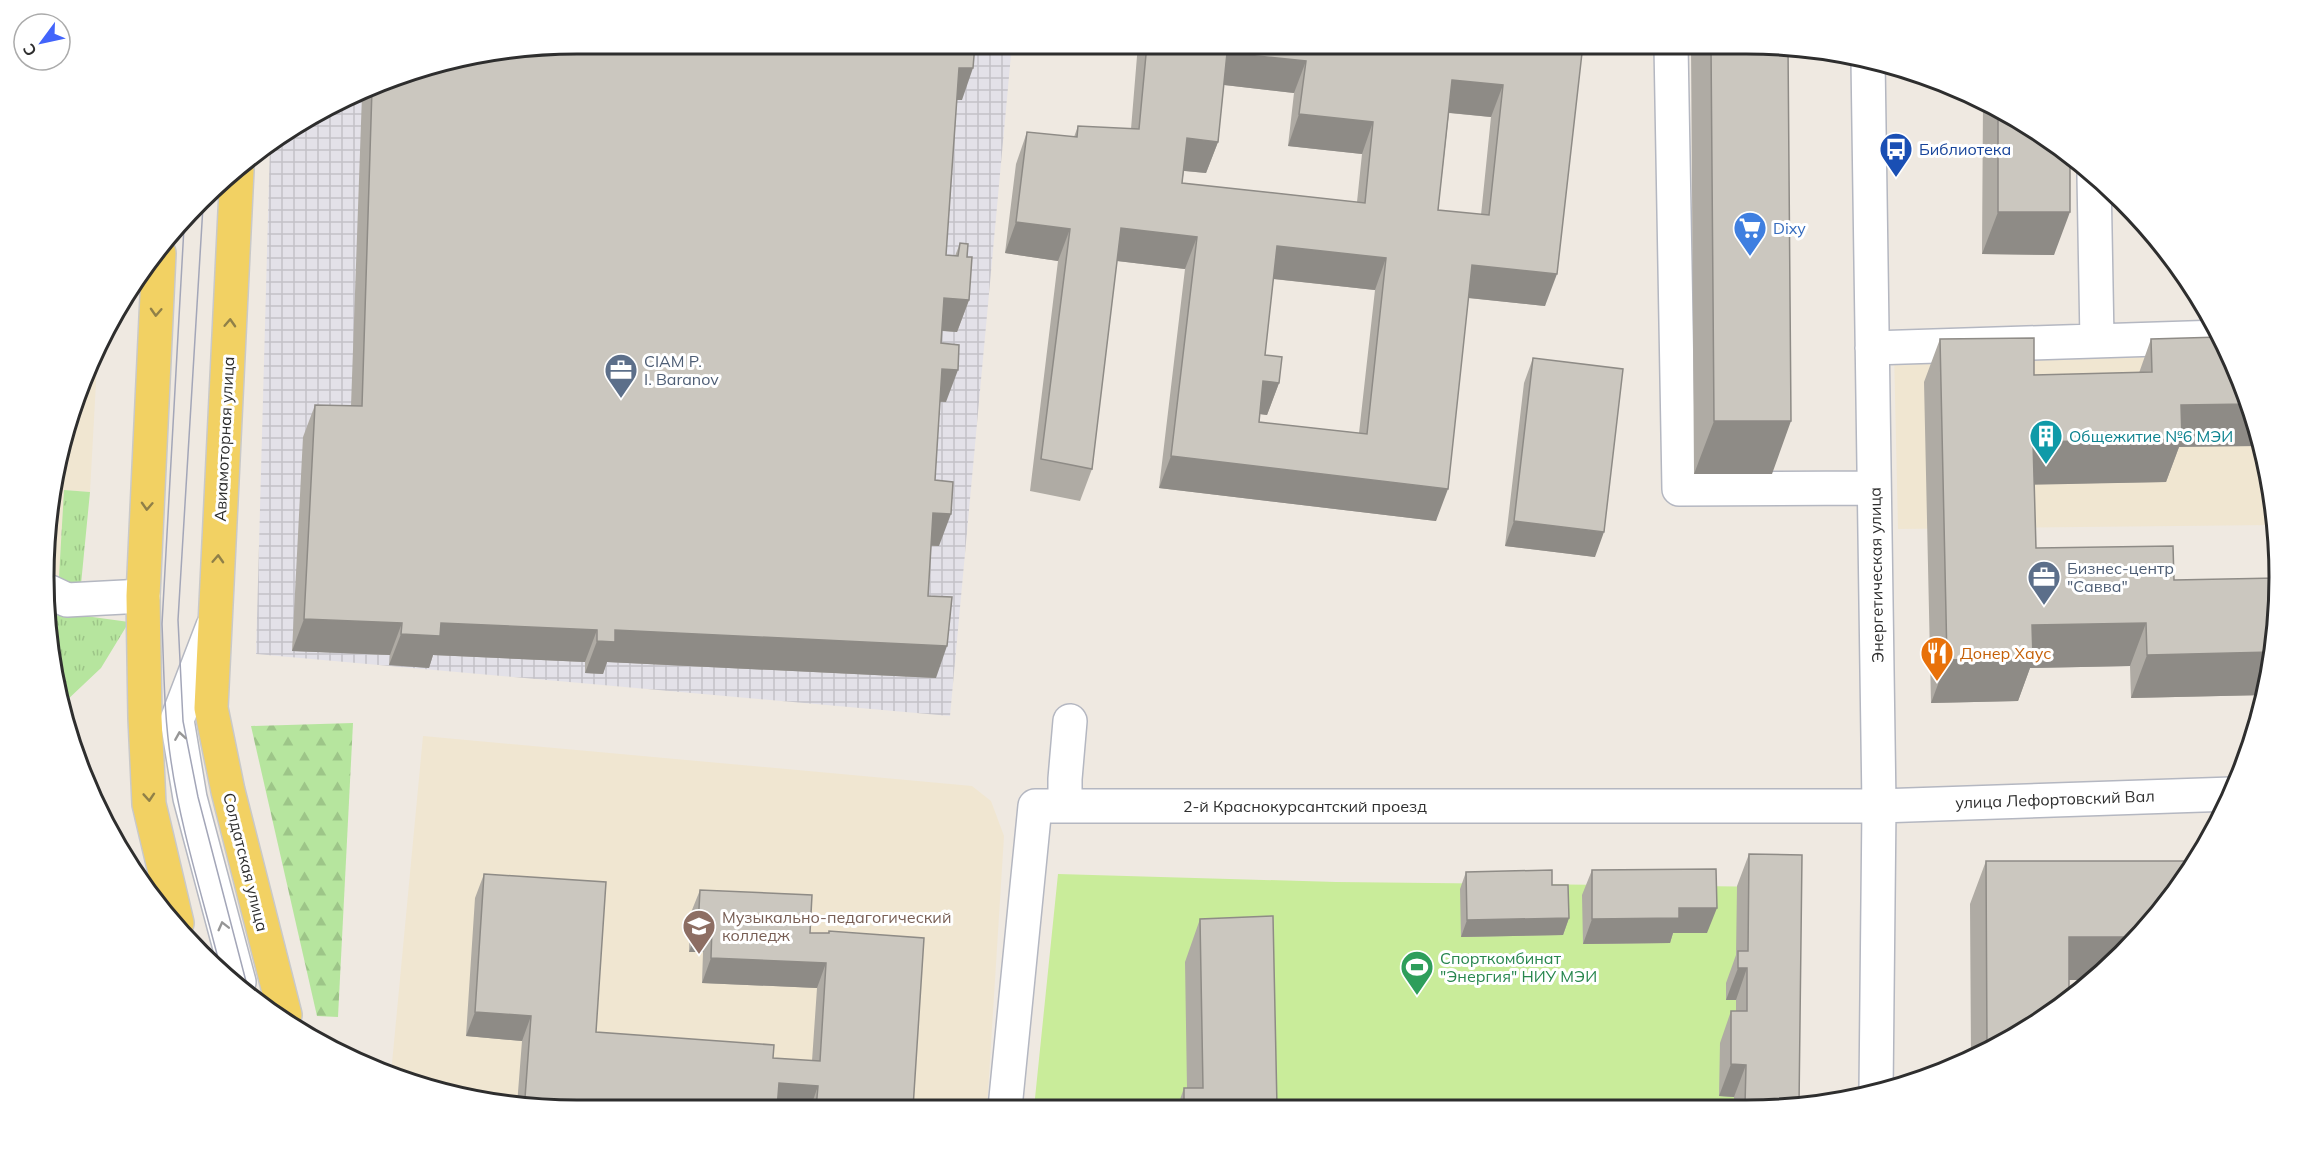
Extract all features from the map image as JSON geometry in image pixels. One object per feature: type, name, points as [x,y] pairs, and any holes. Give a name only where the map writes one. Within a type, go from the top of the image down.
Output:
[{"type":"main road","name":"Авиамоторная улица","points":[[211,708],[236,180]]},
{"type":"main road","points":[[158,264],[143,596],[145,718],[149,804],[174,910]]},
{"type":"main road","name":"Солдатская улица","points":[[211,708],[228,791],[284,1010]]},
{"type":"street","points":[[1671,54],[1678,489],[1874,488]]},
{"type":"street","name":"Энергетическая улица","points":[[1868,69],[1879,806],[1876,1083]]},
{"type":"street","points":[[2094,187],[2097,341]]},
{"type":"street","points":[[1872,348],[2210,337]]},
{"type":"street","points":[[55,594],[67,600],[143,596]]},
{"type":"street","points":[[215,618],[177,720],[190,798],[237,974]]},
{"type":"street","points":[[1065,806],[1070,721]]},
{"type":"street","name":"улица Лефортовский Вал","points":[[1879,806],[2221,794]]},
{"type":"street","name":"2-й Краснокурсантский проезд","points":[[1006,1100],[1035,806],[1879,806]]},
{"type":"shaded area","name":"CIAM P. I. Baranov","points":[[577,54],[1011,54],[950,716],[256,654],[270,154],[315,124],[377,94],[442,72],[509,58]]},
{"type":"shaded area","points":[[2212,340],[2229,377],[2251,442],[2259,475],[2266,525],[1898,529],[1894,351]]},
{"type":"shaded area","points":[[97,371],[90,492],[64,490],[56,625],[54,577],[58,509],[72,442]]},
{"type":"shaded area","name":"Музыкально-педагогический колледж","points":[[423,736],[972,786],[991,801],[1004,836],[988,1100],[543,1099],[475,1090],[392,1066]]},
{"type":"green space","points":[[64,490],[90,492],[78,615],[129,622],[101,668],[69,698],[56,625]]},
{"type":"green space","points":[[353,723],[338,1017],[317,1016],[251,726]]},
{"type":"green space","name":"Спорткомбинат \"Энергия\" НИУ МЭИ","points":[[1058,874],[1336,882],[1790,887],[1788,1098],[1035,1100]]},
{"type":"building","name":"CIAM P. I. Baranov","points":[[974,54],[973,68],[959,68],[946,255],[958,256],[960,243],[968,244],[967,257],[972,257],[969,300],[944,298],[941,343],[959,345],[958,370],[942,369],[935,480],[953,482],[951,514],[933,513],[928,596],[952,597],[947,646],[615,630],[615,642],[597,641],[597,630],[441,623],[440,636],[401,634],[402,623],[304,619],[315,405],[362,406],[372,96],[409,82],[475,64],[543,55]]},
{"type":"building","points":[[1146,54],[1227,54],[1218,142],[1187,138],[1182,183],[1365,203],[1373,122],[1299,114],[1306,61],[1237,54],[1582,54],[1557,274],[1472,265],[1448,489],[1171,456],[1197,237],[1121,228],[1092,469],[1041,459],[1070,229],[1016,222],[1027,132],[1077,137],[1078,126],[1139,129]],"holes":[[[1452,80],[1503,85],[1489,215],[1438,210]],[[1277,246],[1386,258],[1367,434],[1259,422],[1263,381],[1279,383],[1282,357],[1265,355]]]},
{"type":"building","points":[[1711,54],[1788,56],[1791,421],[1714,421]]},
{"type":"building","points":[[1998,119],[2037,142],[2070,167],[2070,212],[1998,212]]},
{"type":"building","points":[[2210,337],[2239,404],[2181,405],[2182,439],[2033,442],[2036,548],[2173,546],[2174,580],[2269,578],[2264,652],[2147,655],[2146,623],[2032,625],[2033,658],[1947,660],[1940,339],[2034,338],[2034,375],[2152,372],[2151,339]]},
{"type":"building","points":[[1533,358],[1623,369],[1604,532],[1514,521]]},
{"type":"building","points":[[1749,854],[1802,855],[1799,1097],[1745,1100],[1746,1065],[1731,1064],[1731,1011],[1747,1011],[1747,968],[1738,968],[1738,951],[1748,951]]},
{"type":"building","points":[[1986,861],[2185,861],[2161,895],[2125,937],[2069,937],[2069,988],[2037,1012],[1987,1041]]},
{"type":"building","points":[[1716,869],[1717,908],[1679,908],[1679,918],[1592,919],[1592,870]]},
{"type":"building","points":[[1552,870],[1552,885],[1568,885],[1569,918],[1467,920],[1466,872]]},
{"type":"building","points":[[484,874],[606,882],[596,1032],[774,1045],[773,1058],[820,1061],[826,963],[711,958],[712,927],[698,927],[700,890],[812,895],[810,933],[829,933],[829,931],[924,938],[914,1100],[817,1100],[818,1086],[779,1083],[778,1100],[577,1100],[525,1097],[531,1016],[475,1012]]},
{"type":"building","points":[[1273,916],[1277,1100],[1184,1100],[1184,1088],[1203,1088],[1200,919]]},
{"type":"tram line","points":[[203,212],[178,620],[183,721],[198,797],[246,981]]},
{"type":"tram line","points":[[184,232],[162,624],[165,693],[175,787],[217,957]]},
{"type":"place","name":"Библиотека","points":[[1896,178]]},
{"type":"place","name":"Dixy","points":[[1750,257]]},
{"type":"place","name":"CIAM P. I. Baranov","points":[[621,399]]},
{"type":"place","name":"Общежитие №6 МЭИ","points":[[2046,465]]},
{"type":"place","name":"Бизнес-центр \"Савва\"","points":[[2044,606]]},
{"type":"place","name":"Донер Хаус","points":[[1937,682]]},
{"type":"place","name":"Музыкально-педагогический колледж","points":[[699,955]]},
{"type":"place","name":"Спорткомбинат \"Энергия\" НИУ МЭИ","points":[[1417,996]]}]
